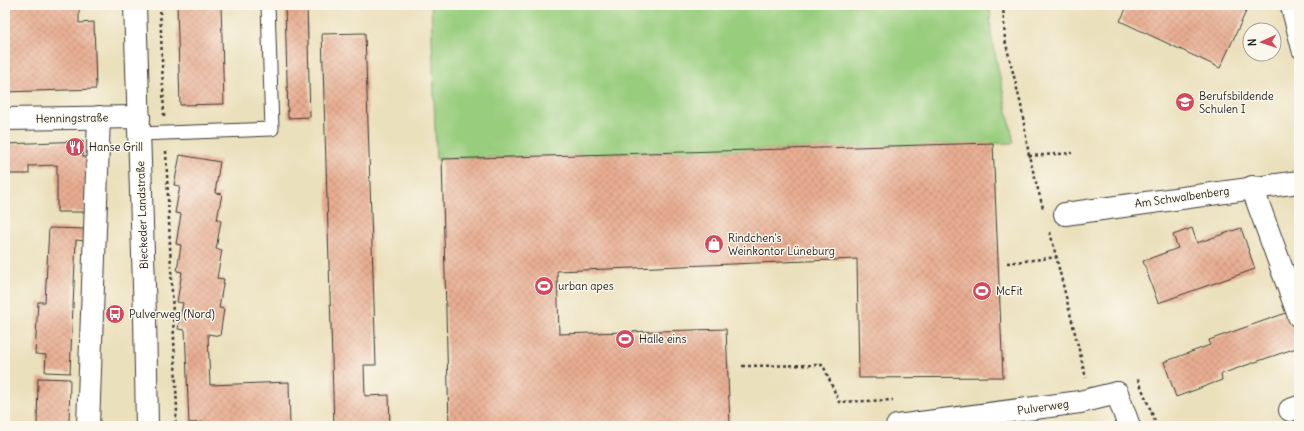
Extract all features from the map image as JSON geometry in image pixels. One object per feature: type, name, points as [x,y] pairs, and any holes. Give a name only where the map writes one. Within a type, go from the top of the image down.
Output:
[{"type":"street","name":"Bleckeder Landstraße","points":[[135,5],[148,426]]},
{"type":"street","name":"Henningstraße","points":[[5,119],[99,118],[139,126]]},
{"type":"street","points":[[88,426],[99,118]]},
{"type":"street","name":"Am Schwalbenberg","points":[[1055,214],[1299,182]]},
{"type":"street","points":[[1252,187],[1299,316]]},
{"type":"street","name":"Pulverweg","points":[[897,426],[1080,402],[1117,393],[1129,426]]},
{"type":"lane","points":[[139,126],[165,133],[272,129],[268,5]]},
{"type":"lane","points":[[1287,5],[1299,51]]},
{"type":"path","points":[[160,5],[177,409],[174,426]]},
{"type":"path","points":[[1003,5],[1005,40],[1021,105],[1029,156],[1055,214]]},
{"type":"path","points":[[1029,156],[1072,153]]},
{"type":"path","points":[[1049,229],[1058,257],[1087,383]]},
{"type":"path","points":[[1007,263],[1058,257]]},
{"type":"path","points":[[742,366],[823,365],[839,402],[893,400]]},
{"type":"path","points":[[1138,379],[1157,426]]},
{"type":"green space","points":[[431,5],[990,5],[991,35],[1014,143],[436,159]]},
{"type":"building","points":[[5,5],[79,5],[79,23],[94,22],[96,89],[5,92]]},
{"type":"building","points":[[177,5],[221,5],[224,104],[180,105]]},
{"type":"building","points":[[285,5],[307,5],[310,117],[288,118]]},
{"type":"building","points":[[1128,5],[1249,5],[1220,68],[1120,21]]},
{"type":"building","points":[[365,33],[376,365],[364,365],[365,396],[389,395],[390,426],[334,426],[322,34]]},
{"type":"building","points":[[83,141],[83,157],[87,157],[85,212],[57,212],[57,165],[29,166],[29,174],[5,174],[5,144]]},
{"type":"building","points":[[993,143],[1003,377],[859,378],[857,259],[557,271],[559,334],[726,329],[730,424],[649,426],[449,426],[442,159]]},
{"type":"building","points":[[180,155],[220,162],[215,193],[222,194],[217,220],[221,221],[216,249],[222,250],[217,278],[224,279],[219,308],[224,309],[220,336],[208,334],[210,385],[289,382],[290,426],[211,426],[211,422],[189,423],[185,330],[178,329],[183,303],[177,302],[182,272],[177,271],[181,245],[176,244],[181,214],[175,213],[180,186],[174,185]]},
{"type":"building","points":[[49,228],[85,229],[85,241],[76,240],[70,373],[45,372],[46,355],[35,354],[38,302],[45,302]]},
{"type":"building","points":[[1192,228],[1197,243],[1241,228],[1255,269],[1158,303],[1143,261],[1178,248],[1173,235]]},
{"type":"building","points":[[1289,312],[1299,342],[1299,347],[1221,374],[1222,380],[1176,397],[1164,362],[1210,345],[1209,340]]},
{"type":"building","points":[[38,378],[70,379],[69,426],[37,426]]},
{"type":"building","points":[[1299,420],[1299,426],[1281,426]]},
{"type":"place","name":"Berufsbildende Schulen I","points":[[1185,102]]},
{"type":"place","name":"Hanse Grill","points":[[75,147]]},
{"type":"place","name":"Rindchen's Weinkontor Lüneburg","points":[[714,244]]},
{"type":"place","name":"urban apes","points":[[544,286]]},
{"type":"place","name":"McFit","points":[[982,291]]},
{"type":"place","name":"Pulverweg (Nord)","points":[[115,314]]},
{"type":"place","name":"Halle eins","points":[[625,339]]}]
